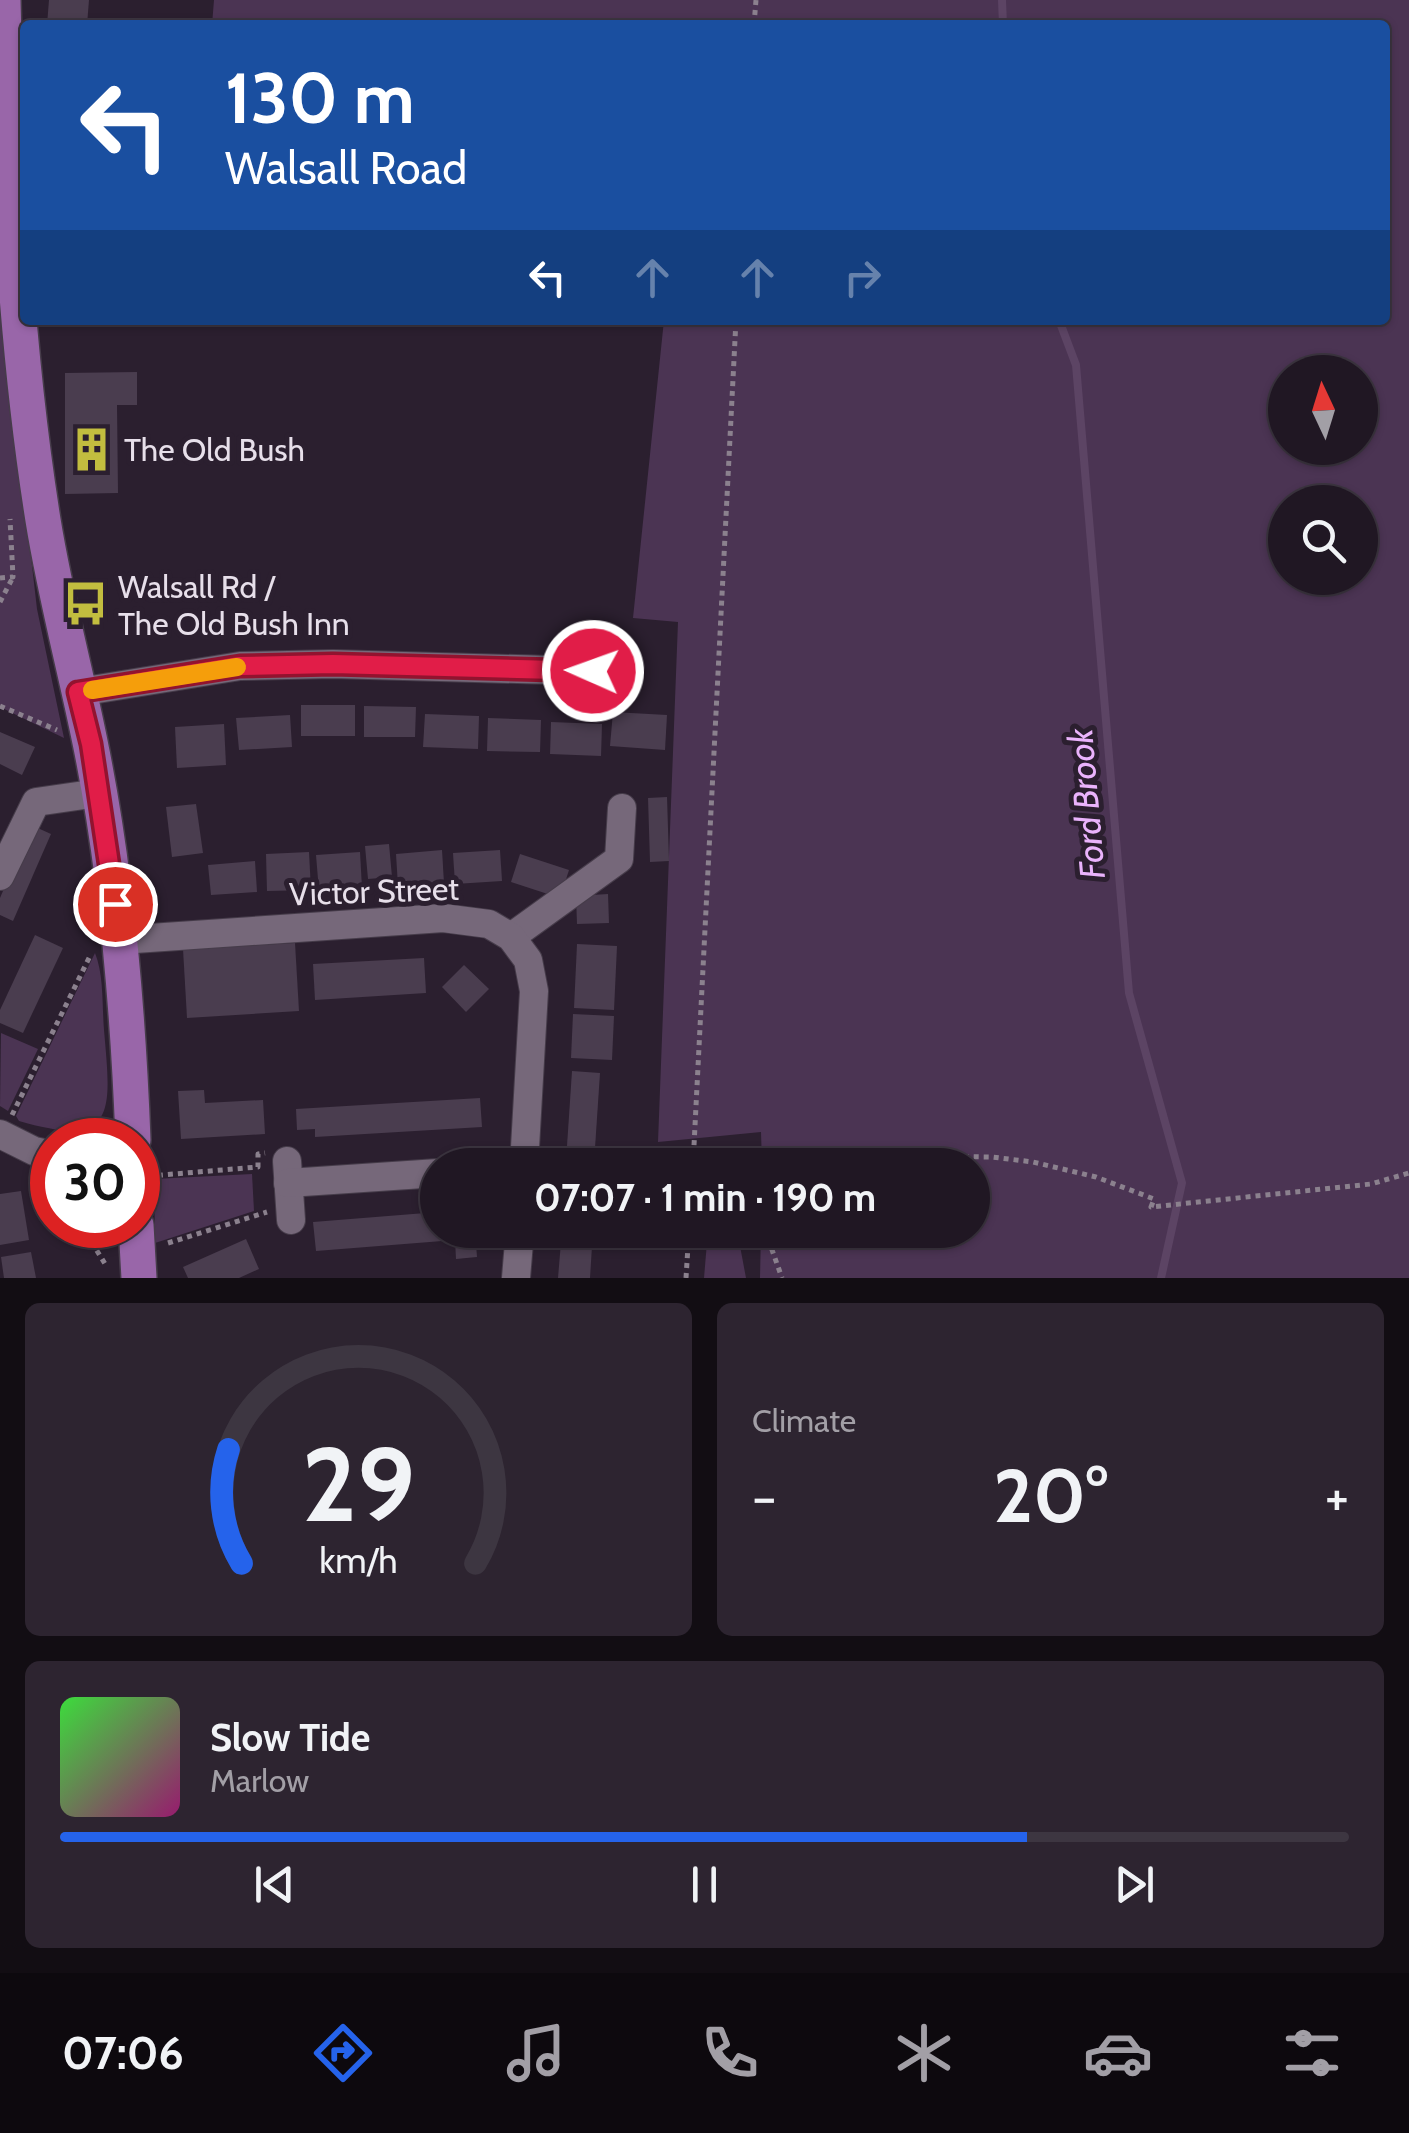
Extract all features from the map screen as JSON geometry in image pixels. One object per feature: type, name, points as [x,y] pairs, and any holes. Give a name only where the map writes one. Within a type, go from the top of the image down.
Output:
[{"type":"main road","points":[[3,0],[6,135],[19,242]]},
{"type":"main road","points":[[24,325],[43,520],[91,744],[120,940],[132,1118]]},
{"type":"street","points":[[78,692],[240,666],[333,664],[536,682],[622,672]]},
{"type":"street","points":[[0,876],[36,802],[98,794]]},
{"type":"street","points":[[525,1148],[534,991],[528,960],[511,936],[619,859],[622,808]]},
{"type":"street","name":"Victor Street","points":[[120,940],[443,918],[489,924],[511,936]]},
{"type":"street","points":[[1,1135],[30,1149]]},
{"type":"street","points":[[289,1192],[420,1175]]},
{"type":"street","points":[[516,1278],[518,1248]]},
{"type":"path","points":[[694,1148],[736,325]]},
{"type":"path","points":[[0,578],[13,577]]},
{"type":"path","points":[[0,706],[91,744]]},
{"type":"path","points":[[1,1135],[115,904]]},
{"type":"path","points":[[131,1258],[289,1192],[286,1152],[258,1154],[258,1167],[160,1175]]},
{"type":"path","points":[[990,1157],[1033,1162],[1096,1177],[1154,1198],[1150,1207],[1371,1184],[1409,1173]]},
{"type":"path","points":[[686,1278],[688,1248]]},
{"type":"path","points":[[771,1248],[782,1278]]},
{"type":"shaded area","points":[[214,0],[1409,0],[1409,1278],[760,1278],[761,1248],[990,1248],[990,1148],[761,1148],[761,1132],[658,1142],[678,622],[633,618],[663,325],[1390,325],[1390,20],[212,20]]},
{"type":"shaded area","points":[[0,288],[37,609],[64,738],[0,707]]},
{"type":"shaded area","points":[[95,953],[101,981],[108,1082],[101,1116],[30,1118],[30,1124],[16,1116]]},
{"type":"shaded area","points":[[1,1033],[38,1049],[8,1111],[0,1106]]},
{"type":"shaded area","points":[[252,1174],[254,1211],[160,1241],[160,1179]]},
{"type":"shaded area","points":[[706,1248],[740,1248],[746,1278],[704,1278]]},
{"type":"building","points":[[49,0],[89,0],[87,20],[47,20]]},
{"type":"building","name":"The Old Bush","points":[[137,372],[137,405],[117,405],[118,493],[65,494],[65,373]]},
{"type":"building","points":[[301,705],[355,705],[355,736],[301,736]]},
{"type":"building","points":[[364,706],[416,707],[415,737],[364,737]]},
{"type":"building","points":[[613,712],[667,715],[665,750],[610,746]]},
{"type":"building","points":[[425,714],[479,716],[478,749],[423,747]]},
{"type":"building","points":[[290,715],[292,747],[239,750],[236,718]]},
{"type":"building","points":[[488,718],[541,720],[540,752],[487,751]]},
{"type":"building","points":[[551,722],[602,724],[601,756],[550,754]]},
{"type":"building","points":[[224,724],[226,765],[177,768],[175,727]]},
{"type":"building","points":[[0,732],[35,747],[22,775],[0,764]]},
{"type":"building","points":[[667,797],[669,861],[650,862],[648,798]]},
{"type":"building","points":[[196,804],[203,853],[172,857],[166,807]]},
{"type":"building","points":[[31,825],[51,834],[13,921],[0,915],[0,898]]},
{"type":"building","points":[[389,844],[392,877],[368,879],[365,846]]},
{"type":"building","points":[[442,850],[444,883],[398,886],[396,854]]},
{"type":"building","points":[[500,850],[502,881],[455,884],[453,853]]},
{"type":"building","points":[[309,852],[311,890],[267,891],[266,854]]},
{"type":"building","points":[[360,852],[362,888],[319,891],[316,855]]},
{"type":"building","points":[[520,854],[569,870],[560,898],[511,882]]},
{"type":"building","points":[[255,861],[257,892],[211,895],[208,865]]},
{"type":"building","points":[[608,894],[609,923],[577,924],[576,896]]},
{"type":"building","points":[[35,935],[63,948],[23,1033],[0,1023],[0,1010]]},
{"type":"building","points":[[295,943],[299,1011],[187,1018],[183,949]]},
{"type":"building","points":[[577,944],[617,946],[614,1010],[574,1008]]},
{"type":"building","points":[[424,958],[426,993],[315,1000],[313,964]]},
{"type":"building","points":[[464,965],[489,989],[466,1012],[442,987]]},
{"type":"building","points":[[573,1014],[614,1016],[612,1060],[571,1058]]},
{"type":"building","points":[[572,1071],[600,1073],[595,1148],[567,1148]]},
{"type":"building","points":[[204,1090],[205,1103],[263,1100],[265,1134],[181,1139],[178,1091]]},
{"type":"building","points":[[480,1098],[482,1127],[315,1137],[315,1129],[297,1130],[296,1109]]},
{"type":"building","points":[[21,1191],[29,1240],[0,1245],[0,1194]]},
{"type":"building","points":[[420,1213],[420,1243],[316,1251],[313,1222]]},
{"type":"building","points":[[246,1239],[259,1269],[239,1278],[188,1278],[183,1267]]},
{"type":"building","points":[[455,1248],[476,1248],[477,1257],[456,1259]]},
{"type":"building","points":[[560,1248],[592,1248],[590,1278],[558,1278]]},
{"type":"building","points":[[31,1252],[36,1278],[4,1278],[1,1257]]},
{"type":"waterway","name":"Ford Brook","points":[[1002,0],[1003,20]]},
{"type":"waterway","name":"Ford Brook","points":[[1061,325],[1076,365],[1129,993],[1182,1183],[1161,1278]]},
{"type":"slow traffic","points":[[92,690],[237,667]]},
{"type":"place","name":"The Old Bush","points":[[91,449]]},
{"type":"place","name":"Walsall Rd / The Old Bush Inn","points":[[85,604]]},
{"type":"route","points":[[115,904],[91,744],[78,692],[240,666],[333,664],[593,671]]}]
